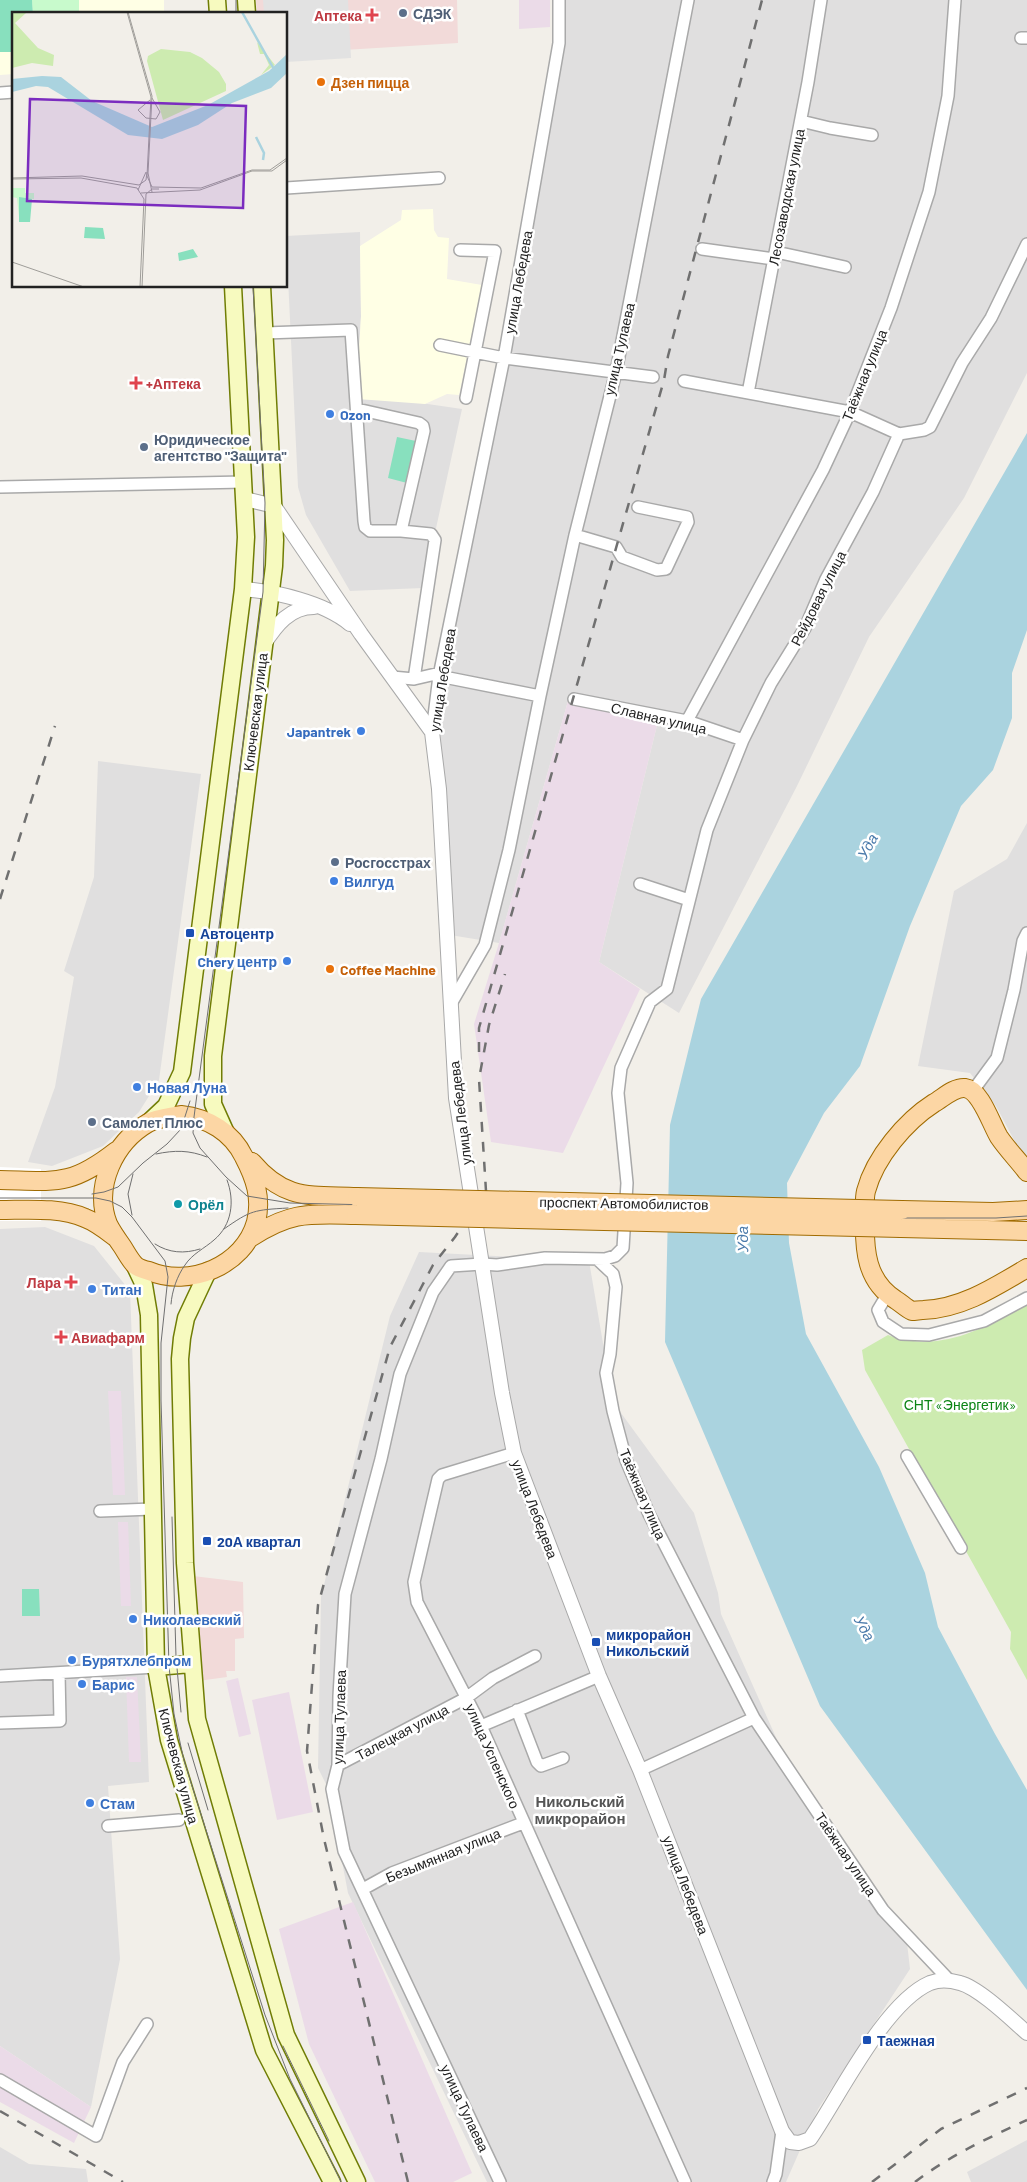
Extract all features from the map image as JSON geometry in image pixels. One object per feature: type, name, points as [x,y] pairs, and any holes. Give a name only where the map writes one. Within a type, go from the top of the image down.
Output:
[{"type":"main road","name":"Ключевская улица","points":[[149,1122],[166,1106],[174,1093],[184,1062],[243,589],[246,537],[245,490],[233,288]]},
{"type":"main road","name":"Ключевская улица","points":[[226,1133],[213,1104],[214,1056],[275,540],[262,288]]},
{"type":"main road","points":[[1027,1172],[998,1136],[983,1106],[972,1092],[964,1088],[953,1091],[924,1109],[905,1126],[888,1148],[865,1192],[864,1246],[870,1273],[887,1295],[912,1311],[939,1310],[994,1288],[1027,1268]]},
{"type":"main road","points":[[0,1180],[53,1182],[70,1178],[96,1167],[149,1122],[181,1115],[187,1116],[211,1123],[226,1133],[239,1146],[255,1179],[258,1193],[256,1222],[250,1238],[223,1265],[208,1271],[177,1278],[158,1275],[135,1266],[116,1237],[107,1218],[104,1192],[105,1179],[117,1151]]},
{"type":"main road","name":"проспект Автомобилистов","points":[[239,1146],[263,1175],[278,1187],[306,1195],[993,1212],[1027,1210]]},
{"type":"main road","points":[[0,1210],[60,1211],[74,1214],[87,1218],[116,1237]]},
{"type":"main road","name":"проспект Автомобилистов","points":[[250,1238],[271,1224],[286,1218],[319,1214],[1026,1232]]},
{"type":"main road","name":"Ключевская улица","points":[[135,1266],[144,1285],[149,1315],[156,1667],[169,1740],[264,2050],[332,2182]]},
{"type":"main road","points":[[208,1271],[186,1318],[180,1359],[185,1563],[197,1720],[286,2035],[357,2182]]},
{"type":"main road","points":[[156,1667],[192,1664]]},
{"type":"street","name":"улица Лебедева","points":[[559,0],[559,43],[504,358],[439,674],[432,732],[439,789],[456,1098],[472,1211],[502,1393],[514,1453],[599,1676],[640,1770],[782,2131],[776,2174],[773,2182]]},
{"type":"street","name":"улица Тулаева","points":[[452,1002],[485,945],[509,850],[575,536],[616,372],[688,0]]},
{"type":"street","name":"Лесозаводская улица","points":[[748,393],[801,121],[821,0]]},
{"type":"street","name":"Таёжная улица","points":[[687,721],[823,470],[850,412],[891,308],[929,192],[948,96],[955,0]]},
{"type":"street","points":[[801,121],[872,135]]},
{"type":"street","points":[[288,188],[439,178]]},
{"type":"street","points":[[684,381],[850,412],[899,434],[924,430],[930,427],[962,363],[991,318],[1027,244]]},
{"type":"street","points":[[702,249],[775,255],[845,267]]},
{"type":"street","points":[[460,250],[495,251],[466,398]]},
{"type":"street","points":[[264,333],[351,330],[365,527],[370,531],[401,531],[431,534],[436,540],[414,679]]},
{"type":"street","points":[[440,345],[504,358],[653,377]]},
{"type":"street","points":[[357,409],[419,423],[423,426],[424,430],[401,531]]},
{"type":"street","name":"Рейдовая улица","points":[[597,1259],[615,1256],[624,1248],[627,1183],[618,1093],[621,1068],[650,1002],[667,989],[707,830],[743,740],[771,683],[805,628],[826,579],[873,492],[899,434]]},
{"type":"street","points":[[0,487],[245,490],[274,506],[361,634],[432,732]]},
{"type":"street","points":[[575,536],[616,547],[622,557],[657,570],[666,569],[688,522],[687,517],[638,507]]},
{"type":"street","points":[[243,589],[270,592],[316,606],[337,615],[361,634]]},
{"type":"street","points":[[262,647],[282,619],[297,610],[316,606]]},
{"type":"street","points":[[392,677],[414,679],[439,674],[540,696]]},
{"type":"street","name":"Славная улица","points":[[574,699],[687,721],[743,740]]},
{"type":"street","points":[[640,884],[689,900]]},
{"type":"street","points":[[972,1092],[997,1058],[1014,990],[1023,941],[1027,933]]},
{"type":"street","points":[[482,1264],[511,1264],[545,1258],[597,1259]]},
{"type":"street","name":"Таёжная улица","points":[[597,1259],[613,1274],[616,1287],[610,1354],[606,1373],[613,1411],[626,1460],[649,1514],[754,1718],[883,1910],[950,1981]]},
{"type":"street","name":"улица Тулаева","points":[[482,1264],[451,1266],[433,1292],[400,1374],[381,1458],[345,1594],[339,1696],[338,1765],[332,1789],[336,1820],[344,1851],[500,2182]]},
{"type":"street","points":[[887,1295],[878,1310],[883,1322],[901,1334],[929,1335],[984,1321],[1027,1298]]},
{"type":"street","name":"улица Успенского","points":[[514,1453],[442,1475],[438,1479],[414,1582],[417,1602],[481,1726],[685,2182]]},
{"type":"street","points":[[907,1456],[961,1548]]},
{"type":"street","points":[[100,1511],[152,1509]]},
{"type":"street","name":"Талецкая улица","points":[[338,1765],[466,1698],[493,1678],[535,1656]]},
{"type":"street","points":[[0,1676],[156,1667]]},
{"type":"street","points":[[0,1723],[60,1721],[59,1673]]},
{"type":"street","points":[[481,1726],[599,1676]]},
{"type":"street","points":[[517,1710],[540,1766],[563,1758]]},
{"type":"street","points":[[640,1770],[754,1718]]},
{"type":"street","points":[[108,1826],[179,1820]]},
{"type":"street","name":"Безымянная улица","points":[[363,1889],[392,1873],[523,1822]]},
{"type":"street","points":[[782,2131],[790,2142],[799,2143],[810,2139],[873,2039],[901,2005],[930,1984],[950,1981],[962,1983],[974,1989],[1027,2033]]},
{"type":"street","points":[[0,2080],[96,2136],[123,2062],[147,2024]]},
{"type":"shaded area","points":[[0,0],[164,0],[164,12],[12,12],[12,74],[0,75]]},
{"type":"shaded area","points":[[256,0],[457,0],[458,43],[344,50],[288,15],[288,12],[257,12]]},
{"type":"shaded area","points":[[263,0],[348,0],[351,58],[288,62],[288,12],[264,12]]},
{"type":"shaded area","points":[[519,0],[550,0],[550,27],[519,29]]},
{"type":"shaded area","points":[[566,0],[1027,0],[1027,373],[964,498],[869,637],[797,786],[679,1013],[599,962],[660,713],[570,694],[499,943],[450,935],[435,673],[564,38]]},
{"type":"shaded area","points":[[433,209],[434,230],[438,237],[449,238],[447,279],[482,285],[459,395],[447,394],[425,404],[358,399],[357,385],[361,316],[360,246],[401,220],[402,210]]},
{"type":"shaded area","points":[[360,232],[361,316],[357,385],[358,399],[407,401],[462,409],[423,588],[350,591],[306,515],[298,487],[288,278],[288,236]]},
{"type":"shaded area","points":[[570,694],[660,713],[599,962],[640,989],[563,1153],[491,1142],[474,1024]]},
{"type":"shaded area","points":[[98,761],[201,774],[159,1080],[139,1112],[103,1146],[52,1166],[28,1162],[55,1087],[74,977],[64,971],[94,877]]},
{"type":"shaded area","points":[[1027,823],[1027,1157],[1022,1155],[996,1106],[970,1073],[918,1066],[954,891],[1007,859]]},
{"type":"shaded area","points":[[45,1227],[94,1246],[130,1291],[149,1782],[108,1786],[120,1959],[91,2107],[0,2046],[0,1229]]},
{"type":"shaded area","name":"Никольский микрорайон","points":[[419,1252],[589,1261],[613,1402],[694,1513],[718,1593],[721,1614],[791,1771],[906,1934],[910,1969],[818,2109],[786,2182],[487,2182],[348,1893],[328,1788],[318,1768],[321,1597],[390,1316]]},
{"type":"shaded area","points":[[108,1391],[121,1391],[125,1495],[113,1495]]},
{"type":"shaded area","points":[[118,1522],[128,1522],[131,1606],[121,1606]]},
{"type":"shaded area","points":[[193,1576],[243,1582],[244,1638],[235,1639],[235,1671],[226,1671],[227,1677],[198,1681]]},
{"type":"shaded area","points":[[126,1677],[137,1677],[141,1762],[129,1762]]},
{"type":"shaded area","points":[[238,1678],[251,1734],[239,1737],[226,1681]]},
{"type":"shaded area","points":[[289,1692],[313,1812],[277,1820],[252,1700]]},
{"type":"shaded area","points":[[353,1902],[472,2173],[453,2182],[375,2182],[309,2044],[279,1929]]},
{"type":"shaded area","points":[[0,2046],[91,2107],[74,2143],[0,2102]]},
{"type":"shaded area","points":[[1027,2140],[1027,2182],[971,2182],[967,2172]]},
{"type":"shaded area","points":[[0,2147],[29,2164],[86,2169],[88,2182],[0,2182]]},
{"type":"green space","points":[[0,0],[32,0],[33,12],[12,12],[12,52],[0,52]]},
{"type":"green space","points":[[32,0],[79,0],[79,12],[33,12]]},
{"type":"green space","points":[[397,437],[416,441],[407,483],[388,478]]},
{"type":"green space","name":"СНТ «Энергетик»","points":[[1027,1305],[1027,1680],[1010,1649],[1011,1632],[865,1370],[862,1350],[888,1335],[925,1342],[960,1336],[977,1330]]},
{"type":"green space","points":[[22,1589],[39,1589],[40,1616],[22,1616]]},
{"type":"water","name":"Уда","points":[[1027,433],[1027,630],[1012,673],[1012,718],[993,770],[961,806],[910,926],[860,1066],[824,1113],[787,1183],[789,1243],[806,1334],[879,1467],[925,1573],[938,1627],[1027,1790],[1027,1990],[820,1706],[665,1342],[670,1125],[701,999]]},
{"type":"pier","points":[[0,1167],[41,1169],[41,1221],[0,1221]]},
{"type":"tram line","points":[[236,0],[236,12]]},
{"type":"tram line","points":[[253,288],[265,503],[263,592],[194,1117],[193,1133],[200,1148],[226,1177],[247,1196],[290,1203],[903,1218],[1027,1216]]},
{"type":"tram line","points":[[92,1194],[118,1187],[143,1163],[167,1144],[181,1129],[190,1101]]},
{"type":"tram line","points":[[156,1154],[182,1151],[207,1157]]},
{"type":"tram line","points":[[132,1215],[128,1194],[133,1174]]},
{"type":"tram line","points":[[171,1304],[175,1284],[185,1265],[220,1234],[225,1227],[231,1204],[227,1180]]},
{"type":"tram line","points":[[0,1198],[96,1198],[110,1201],[122,1207],[132,1217],[165,1261],[168,1277],[161,1343],[161,1400],[169,1666],[174,1714],[184,1761],[265,2015],[290,2079],[341,2182]]},
{"type":"tram line","points":[[224,1229],[253,1212],[288,1208]]},
{"type":"tram line","points":[[155,1244],[177,1252],[200,1249]]},
{"type":"tram line","points":[[172,1517],[176,1657],[181,1712]]},
{"type":"tram line","points":[[188,1743],[208,1810]]},
{"type":"tram line","points":[[283,2046],[329,2141]]},
{"type":"railway","points":[[479,1052],[479,1028],[664,380],[668,356],[762,0]]},
{"type":"railway","points":[[0,899],[55,726]]},
{"type":"railway","points":[[408,2182],[324,1839],[307,1751],[318,1605],[390,1347],[433,1265],[455,1237],[486,1191],[479,1079],[489,1025],[505,974]]},
{"type":"railway","points":[[872,2182],[941,2129],[1027,2088]]},
{"type":"railway","points":[[0,2111],[123,2182]]},
{"type":"railway","points":[[915,2182],[955,2156],[1027,2120]]},
{"type":"place","name":"СДЭК","points":[[403,13]]},
{"type":"place","name":"Аптека","points":[[372,15]]},
{"type":"place","name":"Дзен пицца","points":[[321,82]]},
{"type":"place","name":"+Аптека","points":[[136,383]]},
{"type":"place","name":"Ozon","points":[[330,414]]},
{"type":"place","name":"Юридическое агентство \"Защита\"","points":[[144,447]]},
{"type":"place","name":"Japantrek","points":[[361,731]]},
{"type":"place","name":"Росгосстрах","points":[[335,862]]},
{"type":"place","name":"Вилгуд","points":[[334,881]]},
{"type":"place","name":"Автоцентр","points":[[190,933]]},
{"type":"place","name":"Chery центр","points":[[287,961]]},
{"type":"place","name":"Coffee Machine","points":[[330,969]]},
{"type":"place","name":"Новая Луна","points":[[137,1087]]},
{"type":"place","name":"Самолет Плюс","points":[[92,1122]]},
{"type":"place","name":"Орёл","points":[[178,1204]]},
{"type":"place","name":"Лара","points":[[71,1282]]},
{"type":"place","name":"Титан","points":[[92,1289]]},
{"type":"place","name":"Авиафарм","points":[[61,1337]]},
{"type":"place","name":"20А квартал","points":[[207,1541]]},
{"type":"place","name":"Николаевский","points":[[133,1619]]},
{"type":"place","name":"микрорайон Никольский","points":[[596,1642]]},
{"type":"place","name":"Бурятхлебпром","points":[[72,1660]]},
{"type":"place","name":"Барис","points":[[82,1684]]},
{"type":"place","name":"Стам","points":[[90,1803]]},
{"type":"place","name":"Таежная","points":[[867,2040]]},
{"type":"district","name":"Никольский микрорайон","points":[[580,1810]]}]
